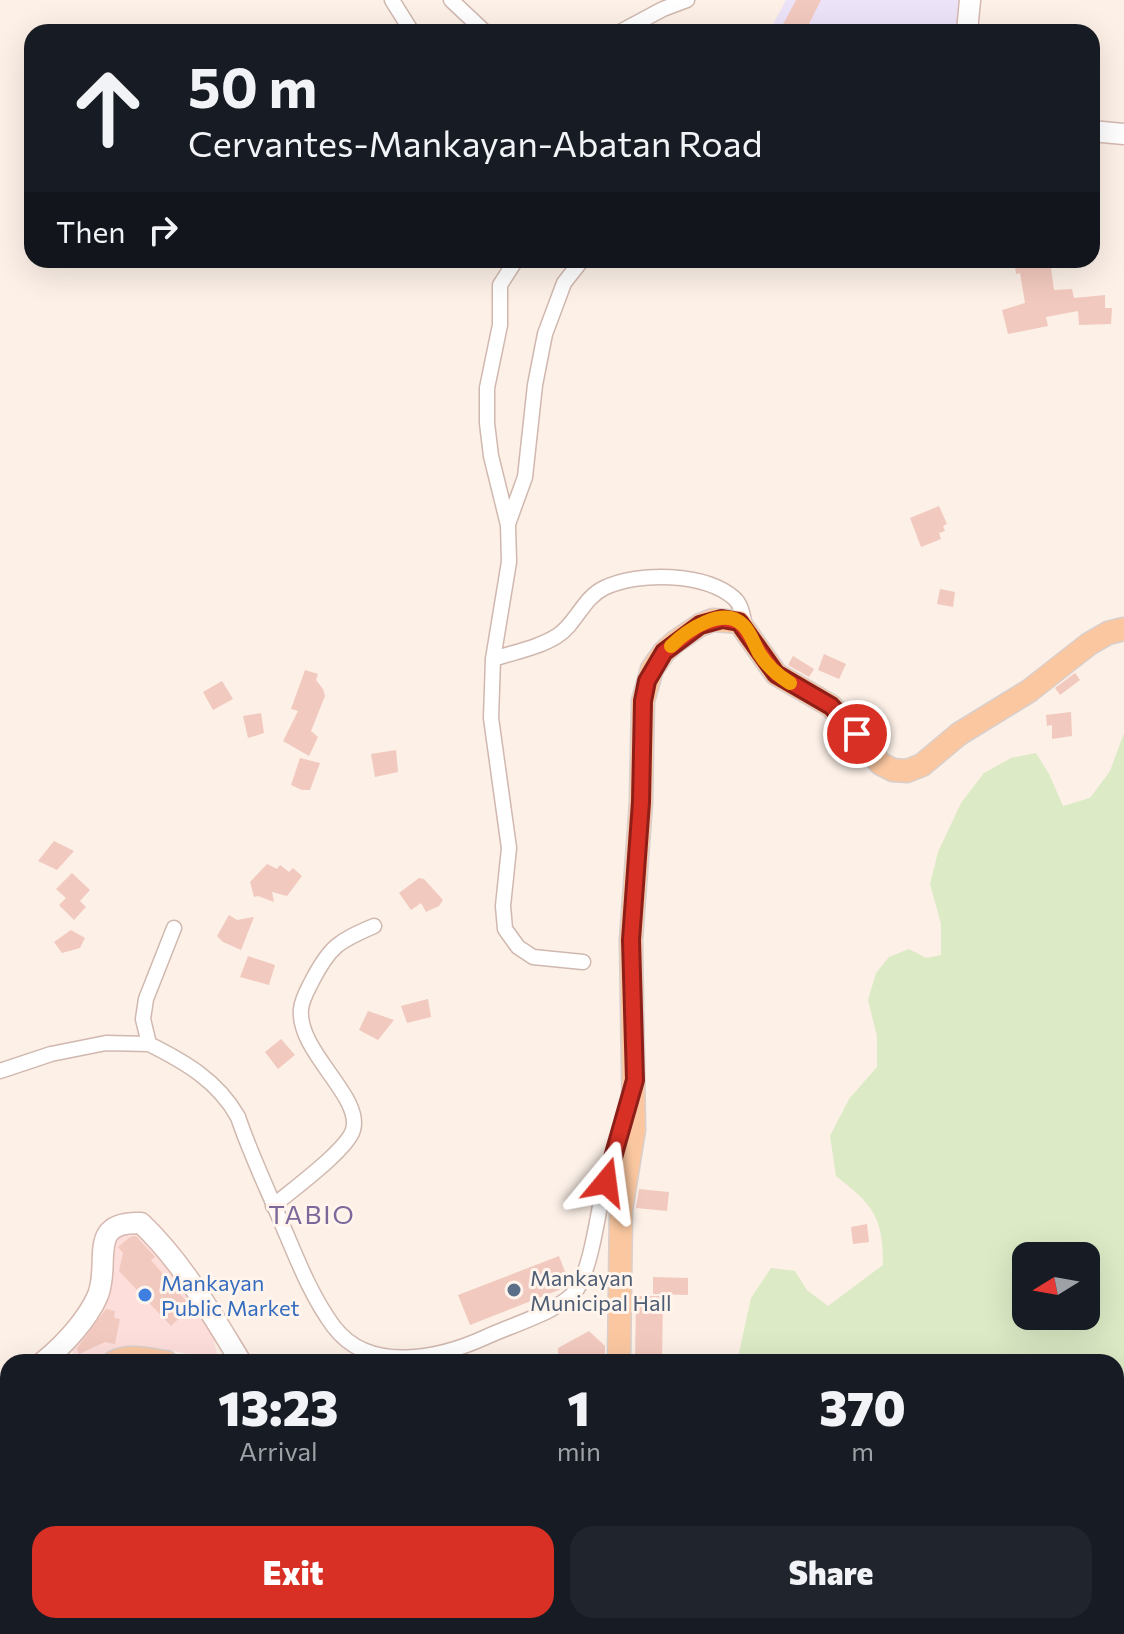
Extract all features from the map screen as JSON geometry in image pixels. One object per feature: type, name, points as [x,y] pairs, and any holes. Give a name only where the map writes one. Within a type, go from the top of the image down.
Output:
[{"type":"main road","points":[[619,1354],[621,1210],[634,1130],[631,940],[641,802],[643,701],[647,681],[664,652],[700,625],[722,619],[739,622],[776,674],[831,706],[881,764],[893,770],[907,771],[922,765],[959,734],[1029,691],[1089,644],[1108,633],[1124,629]]},
{"type":"street","points":[[392,0],[407,24]]},
{"type":"street","points":[[451,0],[476,24]]},
{"type":"street","points":[[635,24],[687,0]]},
{"type":"street","points":[[968,24],[970,0]]},
{"type":"street","points":[[1100,132],[1124,134]]},
{"type":"street","points":[[511,268],[500,285],[500,325],[487,388],[491,456],[508,525],[509,562],[493,659],[491,718],[509,848],[503,906],[505,929],[518,947],[533,957],[583,962]]},
{"type":"street","points":[[508,525],[525,477],[535,385],[545,334],[564,283],[576,268]]},
{"type":"street","points":[[493,659],[538,646],[559,635],[602,588],[627,580],[680,578],[711,582],[735,598],[740,605],[745,627]]},
{"type":"street","points":[[273,1206],[342,1147],[354,1126],[351,1106],[306,1037],[301,1010],[325,955],[345,939],[374,926]]},
{"type":"street","points":[[149,1044],[143,1019],[146,999],[174,928]]},
{"type":"street","points":[[0,1071],[51,1054],[106,1043],[149,1044],[199,1073],[226,1096],[238,1117],[293,1253],[336,1329],[361,1349],[379,1354]]},
{"type":"street","points":[[431,1354],[477,1341],[561,1303],[576,1290],[595,1234],[604,1188],[635,1080]]},
{"type":"street","points":[[50,1354],[88,1312],[98,1295],[107,1233],[125,1222],[141,1223],[154,1236],[194,1286],[236,1354]]},
{"type":"shaded area","points":[[786,0],[967,0],[966,24],[773,24]]},
{"type":"shaded area","name":"Mankayan Public Market","points":[[139,1228],[211,1326],[217,1354],[124,1350],[114,1354],[74,1354],[68,1340],[119,1229]]},
{"type":"green space","points":[[1124,733],[1124,1354],[739,1354],[751,1298],[771,1268],[795,1271],[807,1290],[828,1306],[883,1265],[878,1223],[859,1195],[836,1176],[830,1136],[849,1099],[877,1067],[877,1036],[868,1000],[876,973],[889,957],[909,949],[926,958],[941,955],[941,924],[930,884],[938,852],[961,803],[984,773],[1011,758],[1036,753],[1063,806],[1090,798],[1110,771]]},
{"type":"building","points":[[796,0],[821,0],[809,24],[783,24]]},
{"type":"building","points":[[1015,268],[1051,268],[1054,290],[1072,289],[1074,298],[1105,295],[1105,308],[1112,308],[1111,324],[1079,325],[1078,311],[1046,317],[1048,326],[1008,334],[1002,310],[1025,303],[1020,273],[1016,274]]},
{"type":"building","points":[[939,506],[947,524],[943,526],[945,531],[939,533],[941,539],[921,547],[910,518]]},
{"type":"building","points":[[940,589],[955,592],[953,607],[937,604]]},
{"type":"building","points":[[824,654],[846,664],[839,679],[818,670]]},
{"type":"building","points":[[793,656],[814,669],[809,677],[788,665]]},
{"type":"building","points":[[305,670],[318,674],[316,680],[325,696],[311,731],[318,737],[309,756],[283,741],[298,711],[291,709]]},
{"type":"building","points":[[1075,673],[1080,680],[1060,695],[1055,688]]},
{"type":"building","points":[[222,681],[233,699],[213,710],[203,692]]},
{"type":"building","points":[[1071,712],[1072,736],[1052,739],[1052,725],[1047,726],[1046,715]]},
{"type":"building","points":[[261,713],[264,733],[248,738],[243,716]]},
{"type":"building","points":[[396,750],[398,772],[375,777],[371,754]]},
{"type":"building","points":[[300,758],[320,763],[310,790],[291,785]]},
{"type":"building","points":[[54,841],[74,851],[57,870],[38,861]]},
{"type":"building","points":[[267,864],[277,869],[280,865],[289,872],[293,868],[302,876],[287,896],[272,892],[274,902],[254,897],[250,882]]},
{"type":"building","points":[[72,873],[90,890],[80,901],[86,907],[74,920],[59,905],[66,898],[56,889]]},
{"type":"building","points":[[419,878],[424,879],[443,900],[439,906],[426,912],[421,903],[411,910],[399,893]]},
{"type":"building","points":[[229,915],[237,920],[254,917],[241,950],[217,936]]},
{"type":"building","points":[[71,930],[85,938],[80,948],[62,953],[54,942]]},
{"type":"building","points":[[248,956],[275,965],[269,985],[240,977]]},
{"type":"building","points":[[428,999],[431,1017],[407,1023],[401,1006]]},
{"type":"building","points":[[368,1011],[394,1020],[378,1040],[359,1030]]},
{"type":"building","points":[[281,1039],[295,1055],[278,1069],[265,1052]]},
{"type":"building","points":[[639,1189],[669,1192],[667,1211],[636,1208]]},
{"type":"building","points":[[867,1224],[869,1242],[853,1244],[851,1227]]},
{"type":"building","points":[[136,1236],[155,1257],[151,1260],[191,1307],[171,1326],[119,1271],[123,1253],[118,1247]]},
{"type":"building","name":"Mankayan Municipal Hall","points":[[559,1256],[569,1282],[564,1288],[470,1325],[458,1295]]},
{"type":"building","points":[[653,1277],[688,1278],[688,1295],[653,1294]]},
{"type":"building","points":[[636,1296],[663,1296],[662,1354],[635,1354]]},
{"type":"building","points":[[106,1309],[115,1311],[114,1318],[120,1319],[115,1344],[105,1342],[79,1354],[77,1348]]},
{"type":"building","points":[[589,1331],[605,1346],[605,1354],[558,1354],[558,1348]]},
{"type":"slow traffic","points":[[671,646],[700,625],[713,620],[731,619],[745,627],[766,663],[790,683]]},
{"type":"place","name":"Mankayan Municipal Hall","points":[[514,1290]]},
{"type":"place","name":"Mankayan Public Market","points":[[145,1295]]},
{"type":"district","name":"TABIO","points":[[312,1213]]},
{"type":"route","points":[[606,1182],[635,1080],[631,940],[641,802],[643,701],[652,669],[664,652],[700,625],[713,620],[731,619],[745,627],[760,655],[776,674],[831,706],[857,734]]}]
